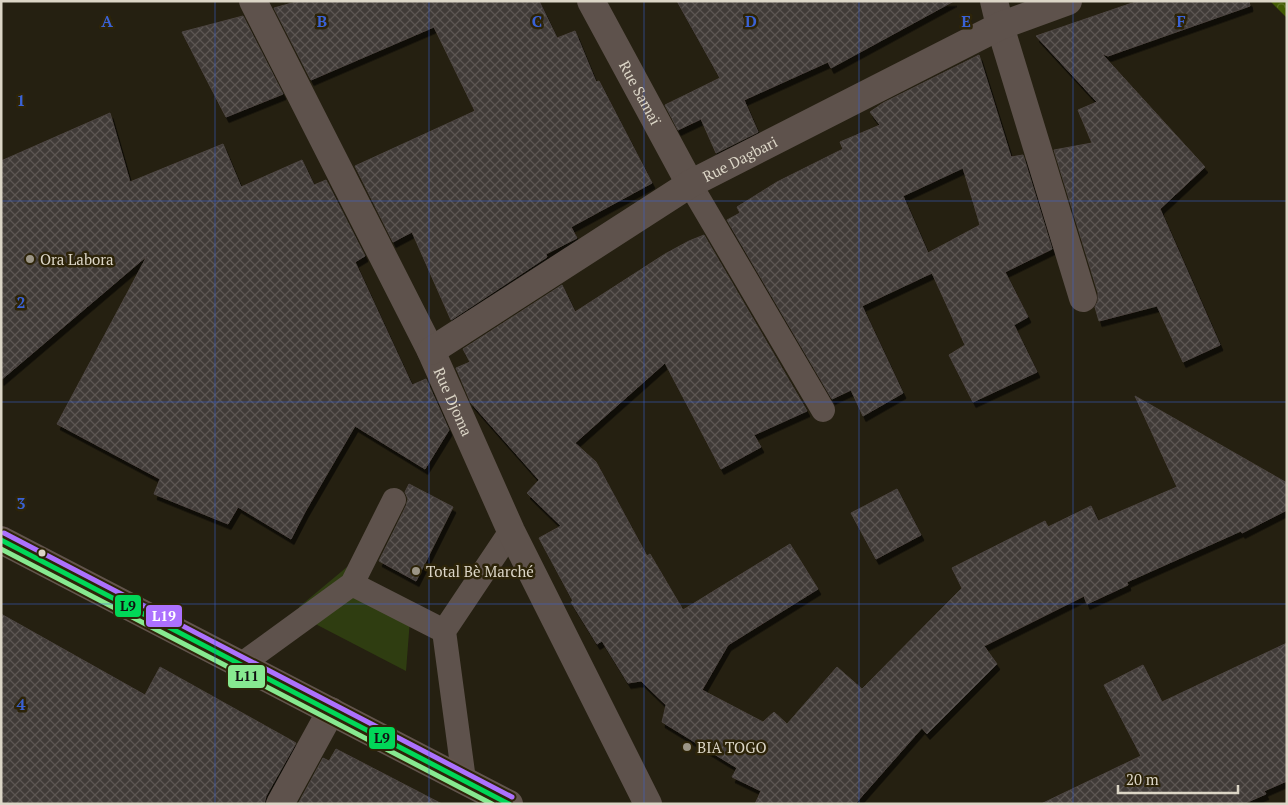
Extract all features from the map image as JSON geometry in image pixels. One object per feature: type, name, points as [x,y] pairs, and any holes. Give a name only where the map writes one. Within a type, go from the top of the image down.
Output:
[{"type":"street","name":"Rue Djoma","points":[[252,1],[431,351],[511,531],[648,804]]},
{"type":"street","name":"Rue Samaï","points":[[591,1],[690,184]]},
{"type":"street","name":"Rue Dagbari","points":[[431,351],[690,184],[997,14],[1068,1]]},
{"type":"street","points":[[997,14],[1083,298]]},
{"type":"street","points":[[1,540],[510,804]]},
{"type":"street","points":[[280,804],[331,711]]},
{"type":"lane","points":[[690,184],[822,410]]},
{"type":"lane","points":[[242,664],[352,584],[394,500]]},
{"type":"lane","points":[[464,780],[444,631],[511,531]]},
{"type":"lane","points":[[352,584],[444,631]]},
{"type":"green space","points":[[1270,1],[1287,1],[1287,18]]},
{"type":"green space","points":[[347,567],[411,606],[406,671],[300,616],[299,607]]},
{"type":"building","points":[[299,1],[539,1],[557,38],[575,31],[596,82],[599,81],[652,183],[571,227],[577,238],[546,254],[547,257],[451,320],[412,232],[393,242],[355,166],[475,111],[434,27],[311,80],[274,8]]},
{"type":"building","points":[[677,1],[954,1],[831,68],[828,62],[744,100],[758,132],[716,153],[701,119],[678,130],[665,105],[720,78]]},
{"type":"building","points":[[1138,1],[1249,1],[1250,6],[1108,56],[1102,54],[1205,167],[1160,209],[1220,345],[1183,362],[1157,306],[1099,321],[1095,307],[1098,301],[1098,293],[1054,150],[1092,143],[1078,110],[1097,102],[1036,36]]},
{"type":"building","points":[[243,16],[283,94],[226,117],[182,32]]},
{"type":"building","points":[[979,55],[1011,157],[1023,155],[1052,249],[1005,272],[1028,317],[1014,325],[1037,372],[973,402],[949,355],[965,345],[932,273],[862,306],[903,393],[863,416],[851,390],[832,399],[727,220],[740,213],[737,207],[777,182],[843,149],[840,142],[880,125],[870,112],[883,103]],"holes":[[[963,168],[980,225],[928,253],[903,196]]]},
{"type":"building","points":[[110,113],[130,182],[223,144],[241,187],[302,160],[314,185],[326,180],[365,256],[355,262],[412,385],[426,379],[449,430],[425,469],[355,426],[291,539],[238,507],[228,524],[154,494],[160,479],[57,424],[147,256],[1,380],[1,161]]},
{"type":"building","points":[[704,235],[807,411],[754,435],[761,447],[721,469],[665,363],[575,443],[596,462],[647,556],[650,554],[683,610],[790,544],[818,589],[728,645],[702,690],[763,722],[774,712],[787,724],[837,667],[862,689],[962,588],[952,568],[1045,521],[1048,527],[1091,506],[1098,521],[1177,487],[1135,396],[1287,483],[1287,510],[1242,533],[1241,531],[1127,582],[1128,585],[1087,604],[1084,596],[984,646],[997,664],[927,734],[922,728],[855,804],[755,804],[761,791],[732,777],[737,768],[662,722],[666,705],[641,681],[628,683],[602,641],[597,644],[571,602],[573,601],[539,538],[561,526],[527,493],[539,480],[471,403],[456,368],[470,362],[463,349],[562,285],[575,312],[665,254]]},
{"type":"building","points":[[409,484],[453,507],[416,581],[379,561],[406,506],[408,499],[405,492]]},
{"type":"building","points":[[897,489],[921,535],[876,559],[851,513]]},
{"type":"building","points":[[1,614],[145,695],[160,667],[296,743],[266,796],[264,804],[1,804]]},
{"type":"building","points":[[1287,643],[1287,781],[1264,791],[1266,794],[1243,804],[1041,804],[1141,756],[1104,685],[1143,665],[1162,702]]},
{"type":"building","points":[[336,749],[442,804],[298,804],[323,758],[329,761]]},
{"type":"transit line","name":"L19","points":[[4,533],[512,797]]},
{"type":"transit line","name":"L9","points":[[1,540],[509,804]]},
{"type":"transit line","name":"L11","points":[[1,549],[492,804]]},
{"type":"place","name":"Ora Labora","points":[[30,259]]},
{"type":"place","name":"Total Bè Marché","points":[[416,571]]},
{"type":"place","name":"BIA TOGO","points":[[687,747]]}]
